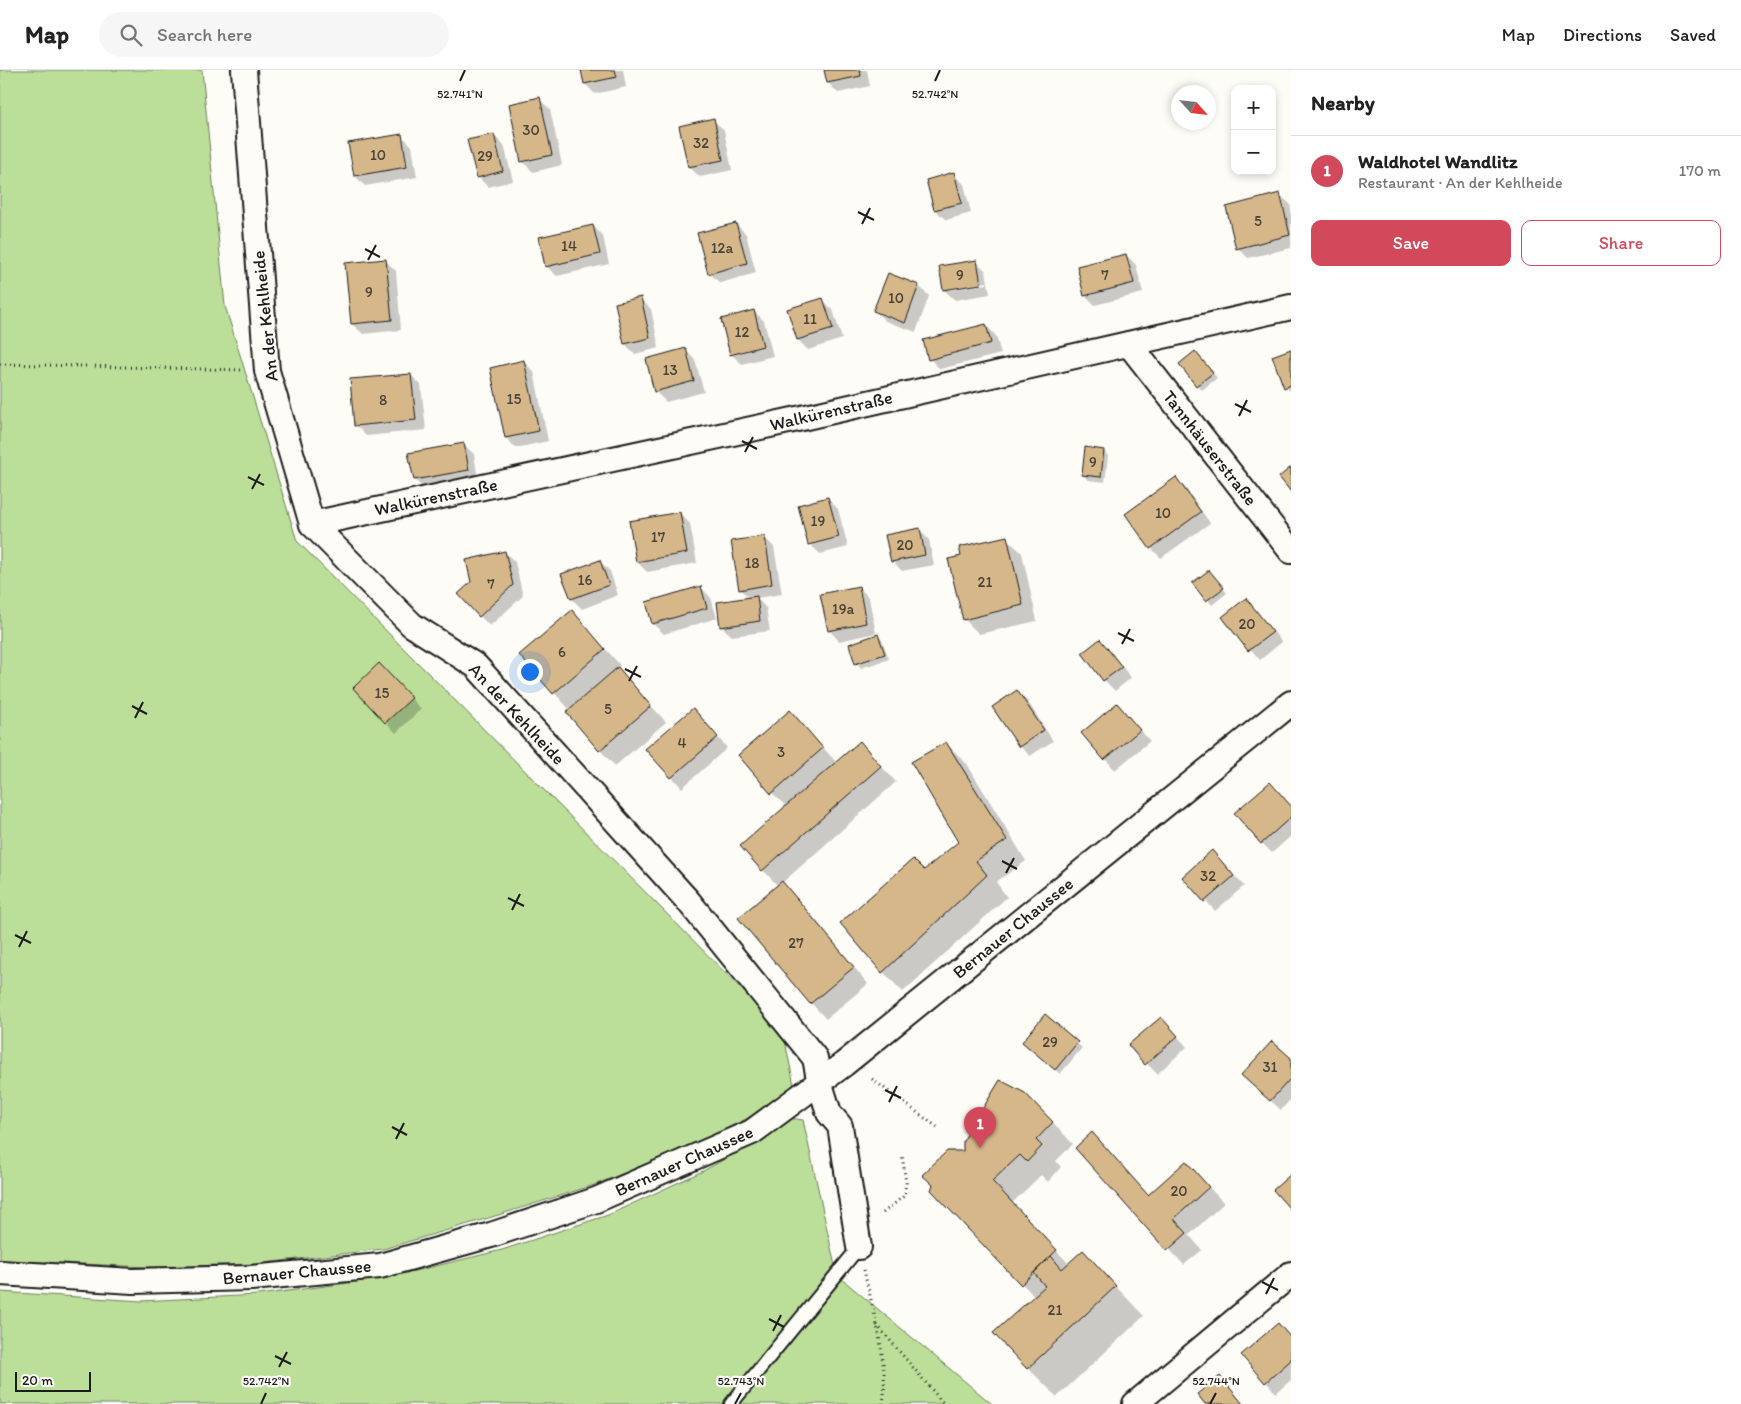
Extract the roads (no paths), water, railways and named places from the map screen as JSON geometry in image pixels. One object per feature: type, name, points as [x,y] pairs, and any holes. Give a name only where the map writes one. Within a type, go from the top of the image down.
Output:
[{"type":"street","name":"An der Kehlheide","points":[[244,70],[267,371],[312,524],[412,625],[476,666],[689,902],[815,1058],[820,1084],[829,1113],[840,1126],[859,1247]]},
{"type":"street","name":"Walkürenstraße","points":[[312,524],[784,422],[1291,307]]},
{"type":"street","name":"Tannhäuserstraße","points":[[1129,344],[1291,551]]},
{"type":"street","name":"Bernauer Chaussee","points":[[0,1273],[143,1281],[251,1278],[380,1266],[491,1235],[596,1200],[752,1132],[820,1084],[1291,703]]},
{"type":"street","points":[[1135,1404],[1291,1274]]},
{"type":"lane","points":[[731,1404],[859,1247]]},
{"type":"place","name":"Waldhotel Wandlitz","points":[[980,1148]]}]
